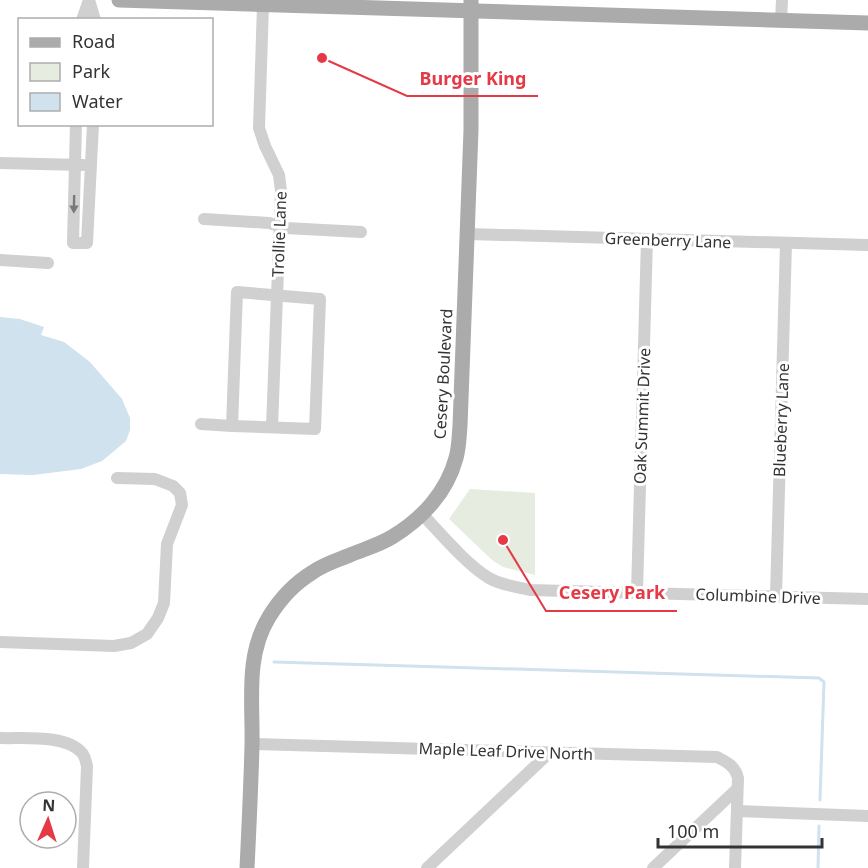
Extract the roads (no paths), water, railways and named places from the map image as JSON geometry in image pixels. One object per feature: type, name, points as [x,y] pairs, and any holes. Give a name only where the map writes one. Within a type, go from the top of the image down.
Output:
[{"type":"main road","points":[[119,0],[263,5],[471,6],[868,23]]},
{"type":"main road","name":"Cesery Boulevard","points":[[247,868],[253,661],[259,638],[269,618],[296,584],[315,570],[391,538],[423,515],[440,494],[457,455],[468,234],[471,6]]},
{"type":"street","points":[[83,18],[89,0]]},
{"type":"street","points":[[89,0],[94,18]]},
{"type":"street","points":[[781,20],[782,0]]},
{"type":"street","name":"Trollie Lane","points":[[263,5],[259,128],[279,175],[281,191],[272,427]]},
{"type":"street","points":[[76,126],[73,243],[87,243],[93,126]]},
{"type":"street","points":[[0,163],[91,165]]},
{"type":"street","points":[[204,219],[269,223],[286,228],[361,232]]},
{"type":"street","name":"Greenberry Lane","points":[[468,234],[868,245]]},
{"type":"street","name":"Oak Summit Drive","points":[[637,592],[647,239]]},
{"type":"street","name":"Blueberry Lane","points":[[776,596],[786,243]]},
{"type":"street","points":[[0,261],[48,263]]},
{"type":"street","points":[[201,424],[232,426],[315,429],[320,298],[237,292],[232,426]]},
{"type":"street","points":[[0,642],[114,646],[131,643],[147,634],[158,618],[164,603],[167,544],[182,505],[180,493],[173,486],[155,479],[117,478]]},
{"type":"street","name":"Columbine Drive","points":[[423,515],[470,564],[489,578],[508,586],[530,590],[868,599]]},
{"type":"street","points":[[0,738],[58,740],[73,745],[83,754],[87,766],[83,868]]},
{"type":"street","name":"Maple Leaf Drive North","points":[[252,744],[717,757],[727,762],[735,770],[738,778],[735,868]]},
{"type":"street","points":[[427,868],[549,753]]},
{"type":"street","points":[[653,868],[737,789]]},
{"type":"street","points":[[737,811],[868,816]]},
{"type":"water","points":[[0,317],[20,319],[44,327],[41,335],[64,342],[90,362],[122,399],[130,418],[130,430],[126,441],[102,461],[81,469],[33,475],[0,474]]},
{"type":"waterway","points":[[274,662],[819,678],[824,682],[820,800]]},
{"type":"waterway","points":[[818,868],[819,826]]},
{"type":"place","name":"Burger King","points":[[322,58]]},
{"type":"place","name":"Cesery Park","points":[[503,540]]}]
